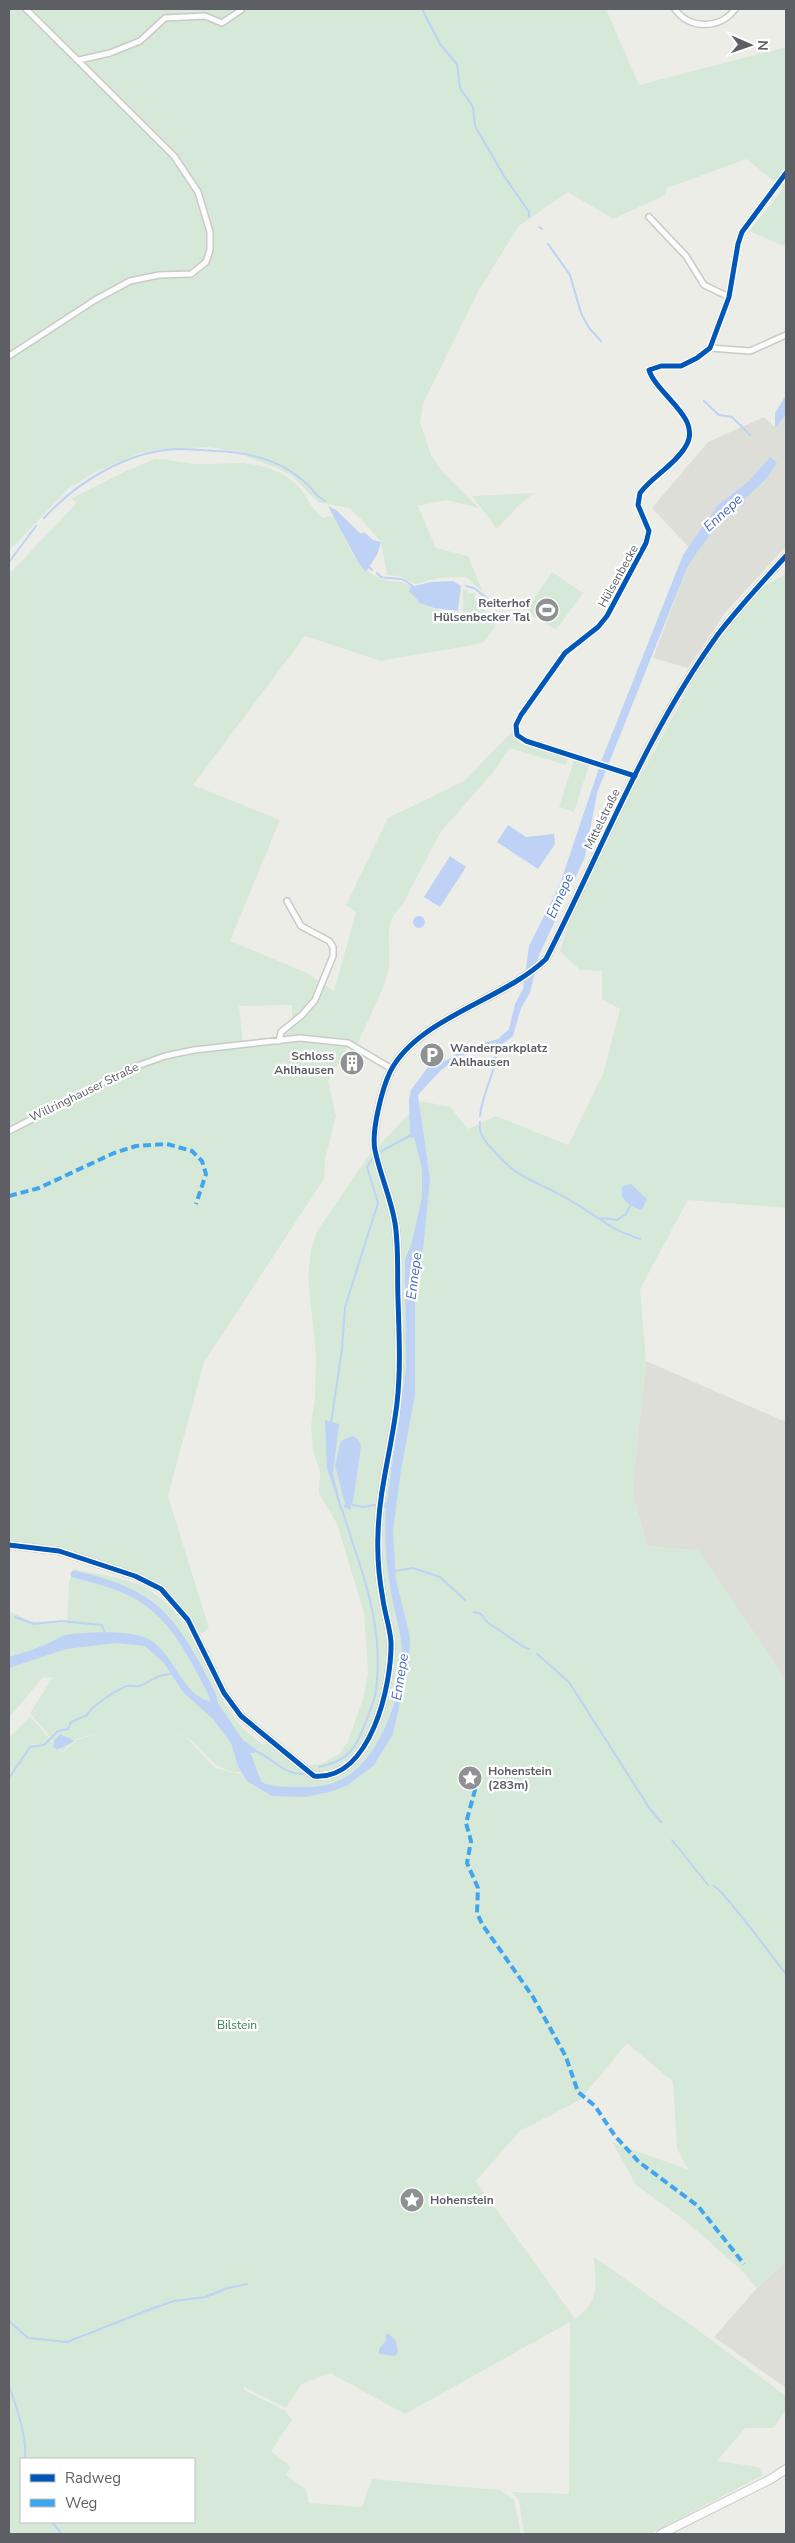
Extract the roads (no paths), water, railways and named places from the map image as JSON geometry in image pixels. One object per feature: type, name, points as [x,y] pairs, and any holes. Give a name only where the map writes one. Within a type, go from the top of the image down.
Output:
[{"type":"main road","points":[[661,2534],[772,2479],[786,2469]]},
{"type":"street","points":[[9,356],[95,300],[130,281],[159,275],[190,274],[206,262],[210,250],[210,232],[198,192],[174,156],[26,9]]},
{"type":"street","points":[[675,9],[691,22],[708,24],[724,19],[735,9]]},
{"type":"street","points":[[79,60],[110,54],[140,41],[165,18],[205,16],[222,23],[241,10]]},
{"type":"street","points":[[786,173],[742,232],[738,244],[729,297],[710,348],[750,351],[786,335]]},
{"type":"street","points":[[649,217],[686,256],[704,285],[729,297]]},
{"type":"street","name":"Hülsenbecke","points":[[635,776],[526,740],[517,735],[516,725],[520,715],[565,653],[607,616],[646,544],[649,531],[638,505],[640,493],[674,463],[689,440],[687,421],[649,370],[661,366],[681,366],[697,358],[710,348]]},
{"type":"street","name":"Mittelstraße","points":[[392,1069],[423,1036],[520,978],[546,958],[635,776],[693,672],[718,634],[786,556]]},
{"type":"street","points":[[279,1040],[281,1032],[302,1015],[315,1000],[333,956],[333,947],[329,941],[301,926],[287,900]]},
{"type":"street","name":"Willringhauser Straße","points":[[9,1130],[129,1069],[165,1056],[194,1050],[300,1038],[348,1043],[392,1069]]},
{"type":"street","points":[[9,1545],[59,1551],[135,1576],[161,1589],[188,1620],[224,1693],[241,1716],[314,1776],[323,1777],[336,1772],[360,1752],[371,1734],[385,1693],[391,1640],[378,1564],[380,1505],[397,1403],[399,1375],[396,1225],[374,1148],[378,1117],[392,1069]]},
{"type":"water","points":[[786,395],[786,415],[775,428],[775,413]]},
{"type":"water","name":"Ennepe","points":[[770,457],[777,463],[767,478],[745,499],[744,506],[736,505],[729,512],[687,568],[597,793],[585,857],[539,955],[530,993],[521,1008],[513,1036],[499,1047],[460,1056],[440,1071],[418,1095],[430,1179],[421,1270],[417,1274],[415,1282],[415,1395],[401,1470],[393,1531],[396,1580],[410,1637],[409,1661],[393,1734],[374,1765],[348,1785],[333,1791],[305,1797],[272,1796],[247,1781],[238,1766],[231,1743],[213,1719],[183,1692],[164,1663],[145,1646],[116,1643],[66,1649],[9,1668],[9,1657],[64,1636],[106,1632],[138,1635],[156,1644],[165,1653],[195,1694],[205,1700],[217,1702],[243,1740],[256,1749],[254,1753],[250,1753],[261,1781],[264,1783],[286,1787],[317,1787],[331,1784],[343,1779],[354,1771],[372,1751],[393,1708],[400,1683],[402,1665],[401,1640],[388,1572],[385,1540],[386,1509],[384,1505],[387,1501],[406,1369],[405,1260],[412,1242],[422,1197],[422,1169],[414,1137],[411,1138],[410,1134],[409,1099],[411,1090],[428,1067],[449,1059],[465,1048],[498,1039],[509,1029],[515,1004],[523,989],[529,946],[560,884],[602,759],[683,555],[718,505],[749,481]]},
{"type":"water","points":[[328,506],[336,510],[361,534],[364,532],[373,540],[381,542],[378,553],[366,572],[358,562]]},
{"type":"water","points":[[453,581],[461,586],[458,611],[434,608],[420,603],[409,591],[410,587],[431,582]]},
{"type":"water","points":[[508,825],[526,837],[554,834],[555,844],[538,869],[497,842]]},
{"type":"water","points":[[450,856],[466,867],[440,907],[424,897]]},
{"type":"water","points":[[417,916],[421,916],[425,922],[421,928],[417,928],[413,924],[413,920]]},
{"type":"water","points":[[631,1184],[647,1199],[642,1210],[630,1205],[623,1199],[623,1186]]},
{"type":"water","points":[[325,1420],[339,1424],[333,1473],[341,1505],[339,1505],[327,1468]]},
{"type":"water","points":[[352,1436],[358,1439],[361,1446],[353,1502],[350,1505],[351,1510],[344,1507],[345,1504],[335,1465],[341,1441]]},
{"type":"water","points":[[60,1734],[75,1741],[57,1750],[53,1746],[54,1741]]},
{"type":"water","points":[[386,2334],[389,2334],[396,2341],[398,2352],[395,2356],[379,2354],[379,2349],[386,2340]]},
{"type":"waterway","points":[[422,9],[440,44],[457,64],[460,88],[473,107],[475,126],[504,176],[529,212],[529,217]]},
{"type":"waterway","points":[[548,244],[570,275],[581,313],[589,328],[601,341]]},
{"type":"waterway","points":[[704,401],[719,415],[732,417],[750,435]]},
{"type":"waterway","name":"Hülsenbecke","points":[[44,518],[72,492],[104,471],[140,456],[158,451],[177,449],[230,452],[271,461],[295,474],[325,501]]},
{"type":"waterway","name":"Hülsenbecke","points":[[9,562],[36,526]]},
{"type":"waterway","name":"Hülsenbecke","points":[[369,567],[372,570]]},
{"type":"waterway","name":"Hülsenbecke","points":[[377,573],[381,577],[402,579],[413,587]]},
{"type":"waterway","name":"Hülsenbecke","points":[[466,586],[474,588],[494,604]]},
{"type":"waterway","points":[[480,1116],[481,1107],[495,1064],[496,1046]]},
{"type":"waterway","points":[[480,1122],[481,1134],[510,1168],[568,1199],[616,1230],[640,1239]]},
{"type":"waterway","points":[[378,1153],[413,1134]]},
{"type":"waterway","points":[[331,1423],[342,1349],[345,1307],[378,1203],[367,1167],[374,1156]]},
{"type":"waterway","points":[[602,1218],[617,1220],[626,1214],[631,1204]]},
{"type":"waterway","points":[[349,1504],[363,1507],[379,1504]]},
{"type":"waterway","points":[[319,1767],[345,1757],[360,1737],[374,1701],[378,1671],[376,1633],[369,1596],[340,1505]]},
{"type":"waterway","points":[[394,1571],[413,1568],[440,1577],[465,1600]]},
{"type":"waterway","points":[[74,1574],[98,1580],[136,1595],[164,1617],[188,1649],[208,1685],[215,1710]]},
{"type":"waterway","points":[[474,1612],[481,1614],[487,1622],[529,1649]]},
{"type":"waterway","points":[[15,1617],[34,1624],[61,1621],[102,1625],[105,1635]]},
{"type":"waterway","points":[[537,1654],[569,1682],[650,1809],[661,1822]]},
{"type":"waterway","points":[[9,1778],[30,1747],[44,1745],[58,1731],[68,1729],[71,1722],[87,1715],[89,1711],[111,1694],[127,1686],[139,1686],[159,1676],[172,1674]]},
{"type":"waterway","points":[[255,1751],[291,1772],[307,1774]]},
{"type":"waterway","points":[[672,1840],[708,1885]]},
{"type":"waterway","points":[[714,1886],[738,1912],[786,1974]]},
{"type":"waterway","points":[[9,2321],[28,2338],[67,2342],[174,2301],[205,2297],[228,2288],[247,2284]]},
{"type":"waterway","points":[[9,2386],[23,2432],[25,2458]]},
{"type":"waterway","points":[[53,2523],[62,2534]]},
{"type":"place","name":"Reiterhof Hülsenbecker Tal","points":[[547,610]]},
{"type":"place","name":"Wanderparkplatz Ahlhausen","points":[[432,1055]]},
{"type":"place","name":"Schloss Ahlhausen","points":[[352,1063]]},
{"type":"place","name":"Hohenstein (283m)","points":[[470,1778]]},
{"type":"place","name":"Hohenstein","points":[[412,2200]]},
{"type":"park label","name":"Bilstein","points":[[237,2025]]}]
